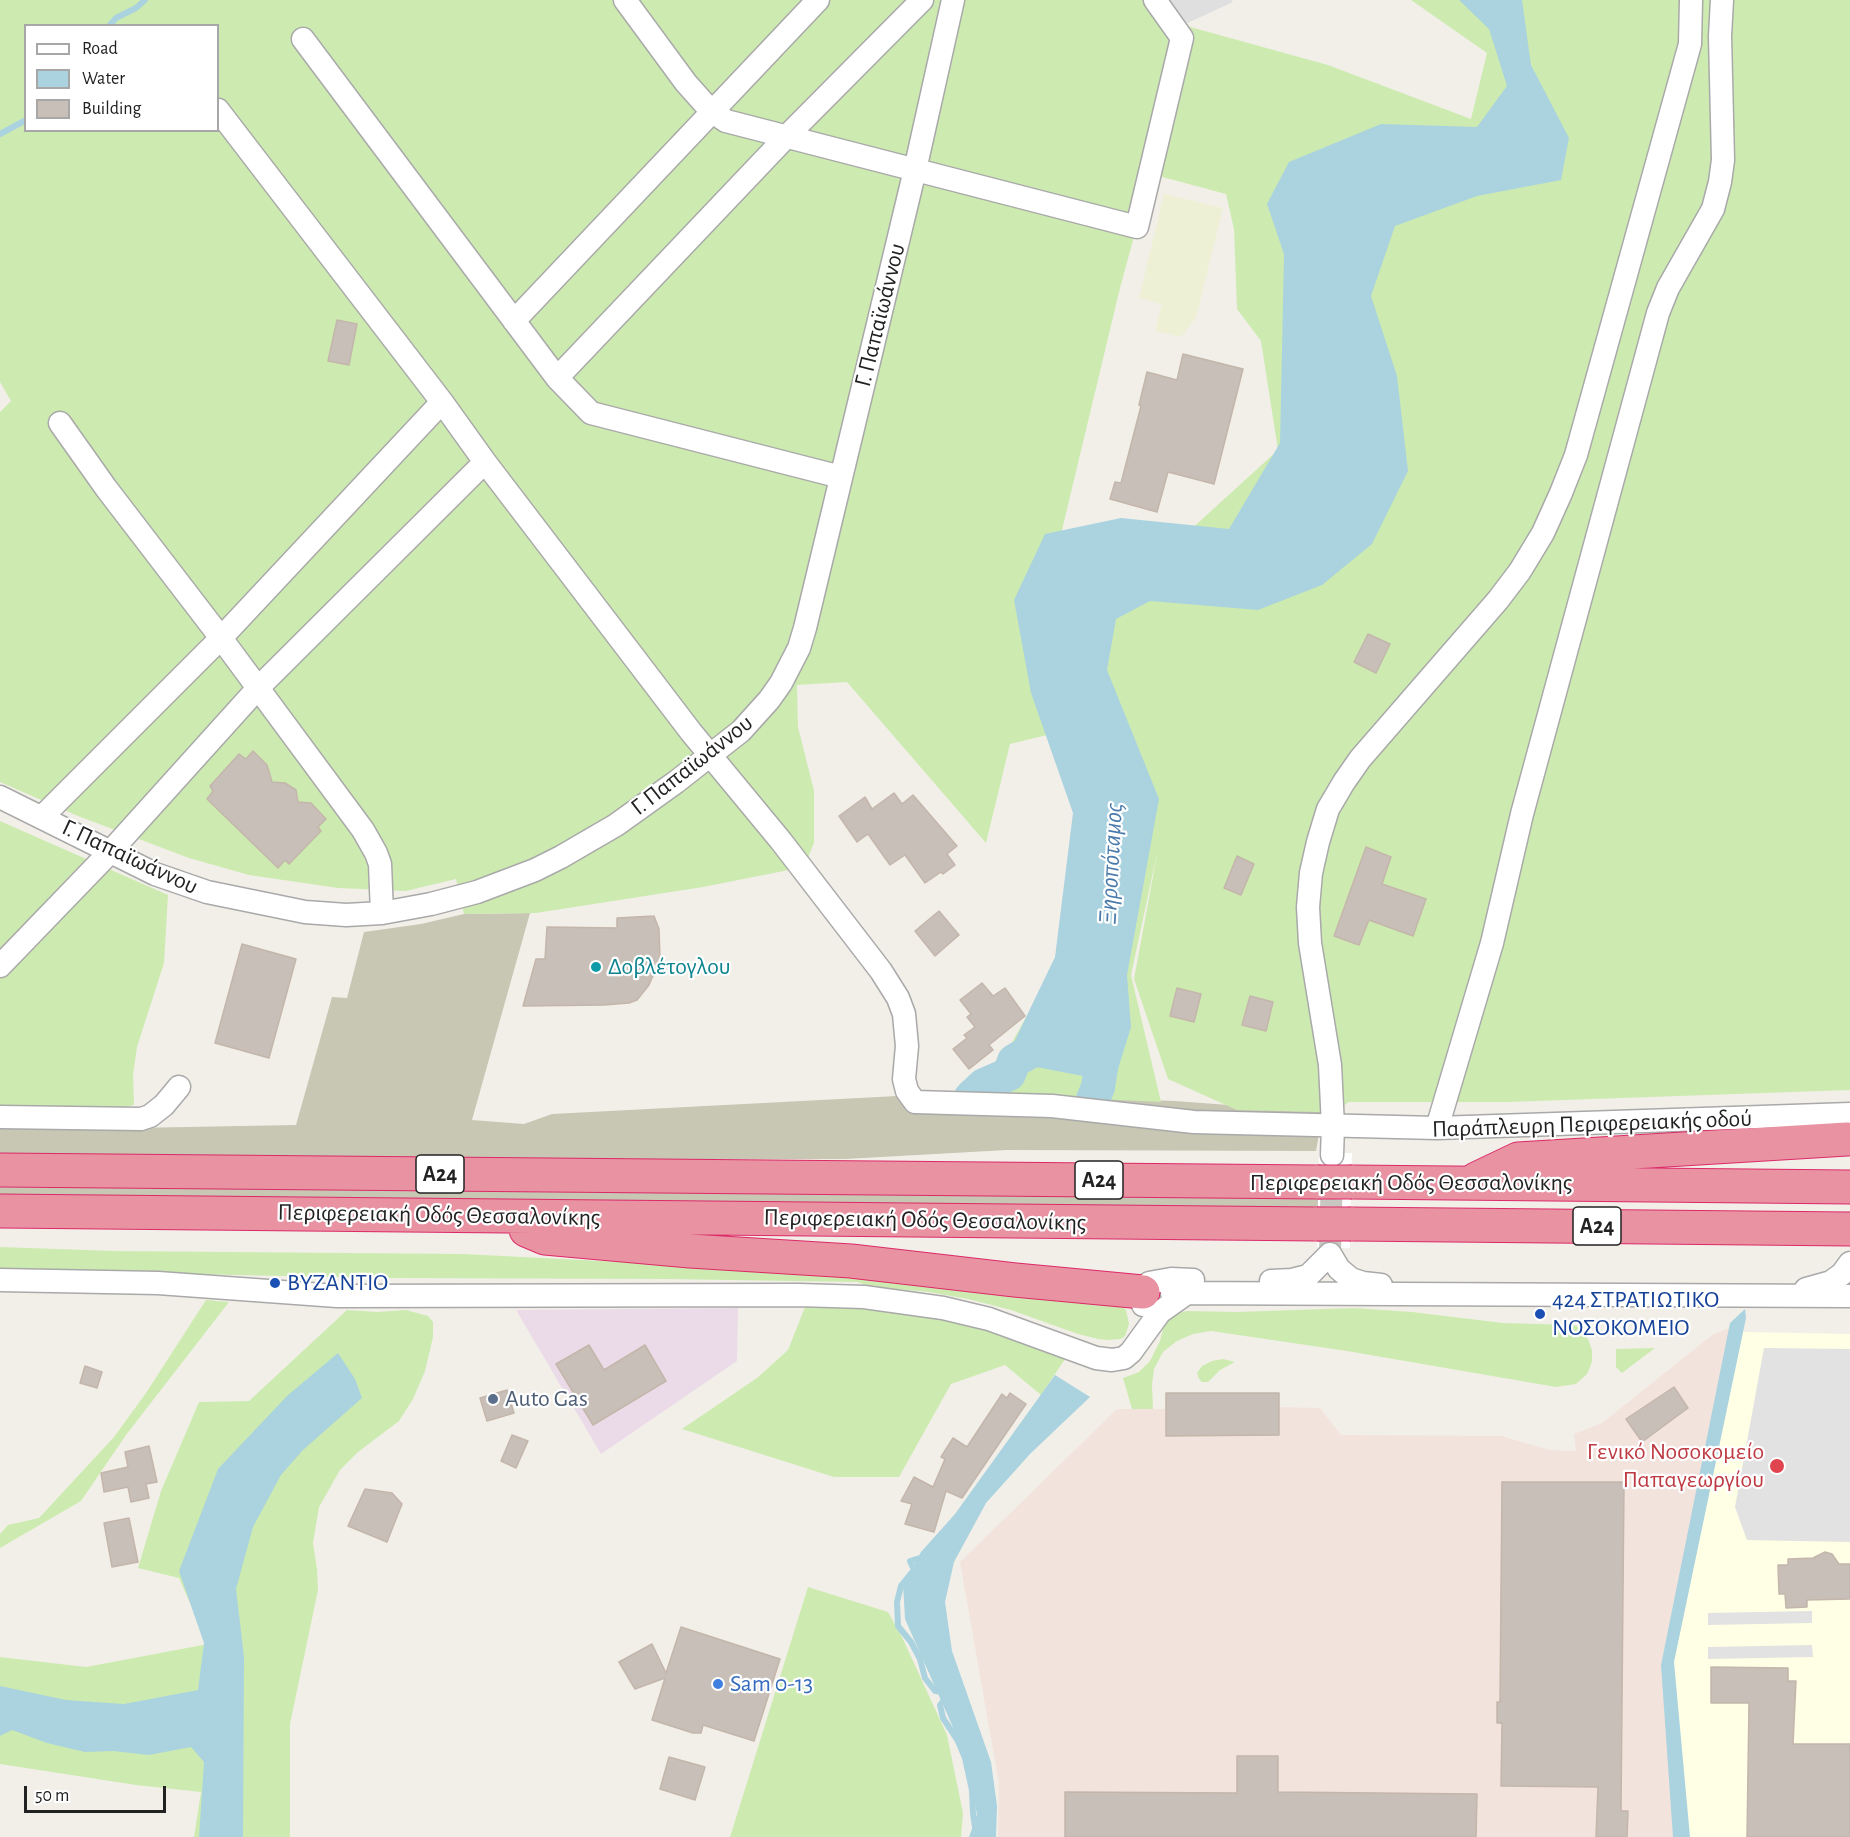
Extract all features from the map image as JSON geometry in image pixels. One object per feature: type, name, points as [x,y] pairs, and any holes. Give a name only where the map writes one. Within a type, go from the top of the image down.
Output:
[{"type":"highway","points":[[1465,1183],[1518,1160],[1849,1132]]},
{"type":"highway","name":"Περιφερειακή Οδός Θεσσαλονίκης","points":[[0,1170],[1325,1169],[1352,1182],[1847,1187]]},
{"type":"highway","name":"Περιφερειακή Οδός Θεσσαλονίκης","points":[[0,1211],[1847,1229]]},
{"type":"highway","points":[[490,1216],[545,1238],[690,1251],[861,1262],[1143,1292]]},
{"type":"street","points":[[626,0],[686,83],[711,111],[726,121],[1137,226],[1182,38],[1155,0]]},
{"type":"street","points":[[514,321],[818,0]]},
{"type":"street","points":[[558,378],[787,136],[922,0]]},
{"type":"street","name":"Γ. Παπαϊωάννου","points":[[0,797],[155,874],[227,898],[305,912],[346,915],[382,913],[465,896],[535,870],[616,825],[741,731],[775,692],[799,648],[813,599],[915,170],[953,0]]},
{"type":"street","points":[[1325,1169],[1333,1126],[1330,1065],[1310,943],[1308,907],[1311,873],[1325,820],[1344,782],[1360,759],[1520,571],[1543,533],[1561,493],[1579,444],[1690,44],[1691,0]]},
{"type":"street","points":[[1437,1128],[1480,987],[1522,814],[1658,313],[1668,288],[1713,209],[1720,182],[1723,160],[1720,36],[1722,0]]},
{"type":"street","points":[[303,39],[514,321],[558,378],[591,414],[841,477]]},
{"type":"street","points":[[219,111],[710,755]]},
{"type":"street","points":[[42,817],[221,638],[442,402]]},
{"type":"street","points":[[60,423],[106,488],[324,775],[371,844],[376,853],[382,876],[382,913]]},
{"type":"street","points":[[0,966],[111,851],[258,688],[485,462]]},
{"type":"street","name":"Παράπλευρη Περιφερειακής οδού","points":[[710,755],[781,841],[892,987],[903,1009],[907,1030],[904,1079],[907,1092],[915,1102],[1052,1106],[1194,1122],[1437,1128],[1800,1118],[1833,1130],[1849,1132]]},
{"type":"street","points":[[0,1117],[141,1119],[150,1116],[164,1105],[179,1087]]},
{"type":"street","points":[[1144,1335],[1143,1292],[1145,1285],[1149,1283],[1172,1279],[1281,1281],[1297,1279],[1312,1274],[1330,1254],[1345,1274],[1363,1283],[1464,1287],[1511,1294]]},
{"type":"street","points":[[1784,1294],[1831,1282],[1842,1274],[1850,1263]]},
{"type":"street","points":[[0,1280],[168,1284],[337,1296],[799,1295],[864,1297],[943,1308],[989,1319],[1096,1358],[1112,1360],[1124,1358],[1131,1352],[1160,1312],[1187,1293]]},
{"type":"street","points":[[1143,1292],[1850,1296]]},
{"type":"shaded area","points":[[1163,0],[1233,0],[1183,25]]},
{"type":"shaded area","points":[[1164,194],[1223,208],[1196,318],[1181,337],[1155,331],[1162,304],[1139,298]]},
{"type":"shaded area","points":[[530,913],[472,1120],[524,1124],[552,1114],[955,1093],[1175,1101],[1323,1112],[1316,1151],[1007,1150],[845,1159],[321,1160],[0,1157],[0,1123],[132,1128],[296,1125],[332,997],[347,998],[364,932],[421,924],[464,914]]},
{"type":"shaded area","points":[[0,1180],[1318,1196],[1318,1210],[0,1201]]},
{"type":"shaded area","points":[[738,1308],[737,1361],[601,1454],[516,1310]]},
{"type":"shaded area","name":"Γενικό Νοσοκομείο Παπαγεωργίου","points":[[1736,1322],[1744,1332],[1850,1334],[1850,1837],[1674,1837],[1662,1661]]},
{"type":"shaded area","points":[[1736,1325],[1662,1661],[1674,1837],[998,1837],[999,1784],[960,1562],[1117,1409],[1320,1408],[1341,1435],[1501,1436],[1550,1450],[1576,1451],[1574,1434],[1602,1423],[1712,1335]]},
{"type":"shaded area","points":[[1764,1348],[1850,1349],[1850,1542],[1747,1540],[1735,1507]]},
{"type":"shaded area","points":[[1812,1611],[1812,1623],[1708,1625],[1708,1613]]},
{"type":"shaded area","points":[[1812,1645],[1813,1657],[1708,1659],[1708,1647]]},
{"type":"green space","points":[[0,0],[1163,0],[1183,25],[1328,65],[1471,119],[1487,53],[1411,0],[1850,0],[1850,1090],[1508,1102],[1349,1102],[1323,1112],[1237,1110],[1168,1079],[1134,979],[1158,849],[1131,975],[1161,1102],[971,1093],[1006,1053],[1099,887],[1080,727],[1010,744],[986,843],[847,682],[797,685],[798,727],[814,791],[814,843],[804,867],[703,887],[536,913],[464,914],[456,879],[406,891],[338,888],[249,875],[189,858],[78,816],[0,782],[0,412],[11,401],[0,382]],"holes":[[[1151,174],[1226,194],[1234,229],[1237,309],[1261,341],[1278,450],[1188,532],[1056,555],[1120,288]]]},
{"type":"green space","points":[[0,821],[168,895],[164,963],[137,1047],[133,1075],[134,1105],[115,1109],[0,1110]]},
{"type":"green space","points":[[0,1247],[115,1251],[464,1254],[722,1265],[1122,1305],[1126,1310],[1129,1324],[1125,1336],[1121,1339],[1098,1339],[1011,1310],[968,1299],[929,1292],[872,1287],[857,1282],[378,1278],[0,1270]]},
{"type":"green space","points":[[206,1300],[229,1302],[126,1435],[81,1501],[0,1548],[0,1534],[8,1525],[39,1518],[114,1437],[146,1393]]},
{"type":"green space","points":[[807,1302],[965,1319],[1067,1356],[1041,1395],[1005,1365],[951,1384],[899,1477],[834,1477],[682,1429],[757,1378],[788,1350]]},
{"type":"green space","points":[[1354,1308],[1412,1312],[1503,1323],[1573,1325],[1577,1326],[1588,1339],[1592,1350],[1592,1362],[1587,1374],[1576,1384],[1556,1387],[1347,1351],[1211,1331],[1193,1334],[1177,1341],[1163,1352],[1154,1369],[1153,1409],[1132,1409],[1123,1378],[1139,1372],[1150,1361],[1160,1341],[1165,1321],[1178,1313]]},
{"type":"green space","points":[[347,1310],[377,1312],[406,1310],[428,1316],[433,1322],[433,1337],[425,1371],[413,1399],[399,1421],[358,1452],[340,1470],[319,1507],[313,1543],[318,1590],[290,1724],[290,1837],[194,1837],[201,1792],[136,1785],[0,1764],[0,1657],[86,1667],[208,1644],[179,1578],[138,1568],[161,1491],[199,1402],[249,1401]]},
{"type":"green space","points":[[1655,1348],[1622,1373],[1616,1367],[1616,1349]]},
{"type":"green space","points":[[1223,1359],[1235,1362],[1220,1370],[1208,1382],[1202,1382],[1199,1379],[1197,1373],[1202,1366]]},
{"type":"green space","points":[[808,1587],[888,1612],[902,1637],[947,1735],[963,1813],[961,1837],[730,1837]]},
{"type":"water","points":[[1459,0],[1522,0],[1531,65],[1569,138],[1561,180],[1477,196],[1395,226],[1371,296],[1397,376],[1408,471],[1372,544],[1322,585],[1258,610],[1150,601],[1116,619],[1107,670],[1159,799],[1127,975],[1131,1027],[1114,1082],[1005,1061],[1055,957],[1073,813],[1031,693],[1014,600],[1045,534],[1121,518],[1229,529],[1280,443],[1284,254],[1267,204],[1289,162],[1381,124],[1477,127],[1507,86],[1489,29]]},
{"type":"water","points":[[1745,1309],[1746,1318],[1674,1662],[1690,1837],[1673,1837],[1661,1665],[1730,1323]]},
{"type":"water","points":[[338,1353],[355,1379],[362,1398],[303,1450],[281,1475],[253,1527],[236,1589],[244,1657],[243,1837],[199,1837],[204,1762],[191,1747],[149,1755],[113,1751],[85,1752],[47,1743],[12,1730],[0,1736],[0,1686],[66,1700],[124,1704],[198,1690],[204,1643],[179,1571],[218,1469],[287,1396]]},
{"type":"water","points":[[1055,1375],[1090,1397],[1030,1454],[986,1503],[954,1562],[945,1602],[952,1651],[991,1762],[997,1806],[996,1837],[969,1837],[977,1815],[967,1759],[905,1619],[903,1584],[921,1552],[955,1514]]},
{"type":"pier","points":[[1319,1153],[1352,1153],[1350,1248],[1317,1247]]},
{"type":"building","points":[[337,320],[357,324],[349,365],[328,361]]},
{"type":"building","points":[[1183,354],[1243,369],[1214,484],[1168,472],[1157,512],[1110,499],[1115,482],[1121,483],[1141,406],[1139,405],[1147,372],[1177,380]]},
{"type":"building","points":[[1368,634],[1390,644],[1376,673],[1354,662]]},
{"type":"building","points":[[253,751],[267,765],[272,782],[285,783],[296,790],[298,802],[311,803],[326,819],[318,827],[321,831],[289,864],[285,860],[278,868],[207,799],[213,791],[210,786],[239,754],[246,759]]},
{"type":"building","points":[[894,793],[902,804],[913,795],[957,846],[947,854],[955,865],[925,883],[905,855],[890,865],[868,834],[857,842],[839,816],[865,797],[872,809]]},
{"type":"building","points":[[1366,847],[1391,857],[1382,884],[1426,899],[1413,936],[1369,920],[1359,945],[1334,936]]},
{"type":"building","points":[[1237,856],[1254,864],[1241,895],[1224,888]]},
{"type":"building","points":[[939,911],[959,935],[935,956],[915,931]]},
{"type":"building","name":"Δοβλέτογλου","points":[[654,916],[659,929],[660,959],[649,985],[637,1000],[604,1005],[523,1006],[536,959],[545,959],[547,927],[617,928],[617,918]]},
{"type":"building","points":[[242,944],[296,959],[269,1058],[215,1043]]},
{"type":"building","points":[[982,983],[993,996],[1005,988],[1025,1016],[989,1045],[993,1050],[969,1069],[953,1049],[967,1038],[964,1035],[975,1027],[967,1017],[971,1014],[960,1000]]},
{"type":"building","points":[[1177,988],[1201,994],[1194,1022],[1170,1016]]},
{"type":"building","points":[[1250,996],[1273,1002],[1266,1031],[1242,1025]]},
{"type":"building","points":[[589,1345],[604,1370],[645,1345],[666,1381],[593,1425],[556,1364]]},
{"type":"building","points":[[85,1366],[102,1372],[97,1388],[80,1383]]},
{"type":"building","points":[[1674,1387],[1688,1408],[1642,1442],[1626,1419]]},
{"type":"building","points":[[507,1390],[514,1413],[487,1421],[480,1398]]},
{"type":"building","points":[[1010,1393],[1026,1404],[962,1498],[946,1491],[934,1532],[905,1524],[912,1504],[901,1501],[914,1477],[933,1487],[945,1459],[941,1457],[953,1438],[967,1447],[1002,1394],[1007,1398]]},
{"type":"building","points":[[1166,1393],[1279,1393],[1279,1435],[1166,1436]]},
{"type":"building","points":[[512,1435],[528,1441],[516,1468],[501,1461]]},
{"type":"building","points":[[149,1446],[157,1482],[146,1484],[149,1498],[131,1502],[128,1487],[104,1492],[101,1473],[128,1467],[125,1452]]},
{"type":"building","points":[[1502,1482],[1624,1482],[1621,1811],[1628,1811],[1627,1837],[1596,1837],[1598,1787],[1501,1786],[1502,1723],[1497,1723],[1497,1702],[1500,1702]]},
{"type":"building","points":[[365,1489],[392,1493],[402,1504],[387,1542],[348,1526]]},
{"type":"building","points":[[129,1518],[138,1562],[112,1567],[104,1523]]},
{"type":"building","points":[[1825,1552],[1832,1554],[1839,1564],[1850,1564],[1850,1599],[1807,1600],[1807,1607],[1786,1608],[1785,1594],[1779,1594],[1778,1565],[1788,1565],[1788,1559],[1813,1558]]},
{"type":"building","name":"Sam 0-13","points":[[681,1627],[780,1659],[754,1741],[703,1725],[701,1733],[693,1733],[652,1720],[665,1678],[635,1689],[619,1662],[652,1644],[666,1673]]},
{"type":"building","points":[[1711,1667],[1788,1668],[1788,1681],[1796,1681],[1793,1744],[1850,1744],[1850,1837],[1747,1837],[1749,1703],[1711,1703]]},
{"type":"building","points":[[1237,1756],[1278,1756],[1278,1792],[1477,1794],[1476,1837],[1065,1837],[1065,1792],[1237,1793]]},
{"type":"building","points":[[669,1757],[705,1767],[695,1800],[660,1789]]},
{"type":"waterway","points":[[111,24],[116,18],[136,8],[145,0]]},
{"type":"waterway","points":[[0,134],[24,121]]},
{"type":"waterway","points":[[971,1097],[984,1085],[1009,1074],[1014,1061],[1033,1050],[1046,1033]]},
{"type":"waterway","name":"Ξηροπόταμος","points":[[1071,1051],[1091,1055],[1101,1068],[1098,1087],[1092,1102]]},
{"type":"waterway","points":[[923,1557],[910,1561],[914,1570],[901,1586],[897,1602],[898,1626],[911,1642],[920,1659],[925,1678],[935,1691],[944,1692]]},
{"type":"waterway","points":[[947,1696],[940,1705],[943,1718],[958,1741],[965,1758],[972,1790],[975,1827],[982,1837]]},
{"type":"tunnel","points":[[1330,1254],[1332,1169]]},
{"type":"place","name":"Δοβλέτογλου","points":[[596,967]]},
{"type":"place","name":"ΒΥΖΑΝΤΙΟ","points":[[275,1283]]},
{"type":"place","name":"424 ΣΤΡΑΤΙΩΤΙΚΟ ΝΟΣΟΚΟΜΕΙΟ","points":[[1540,1314]]},
{"type":"place","name":"Auto Gas","points":[[493,1399]]},
{"type":"place","name":"Γενικό Νοσοκομείο Παπαγεωργίου","points":[[1777,1466]]},
{"type":"place","name":"Sam 0-13","points":[[718,1684]]}]
